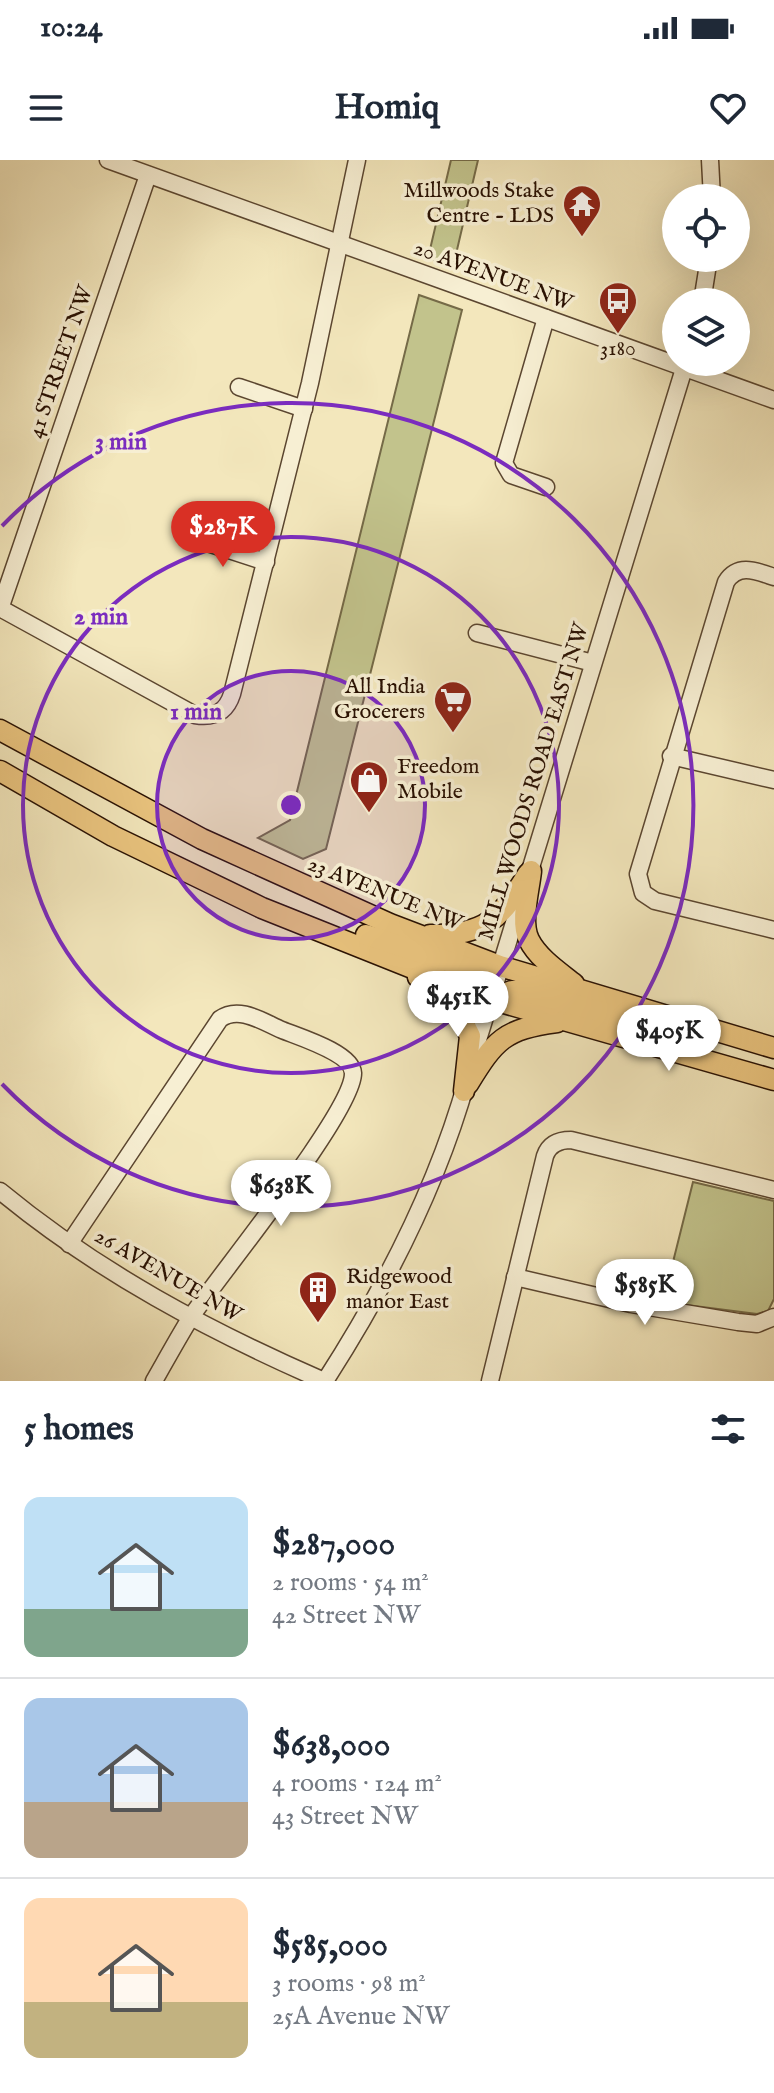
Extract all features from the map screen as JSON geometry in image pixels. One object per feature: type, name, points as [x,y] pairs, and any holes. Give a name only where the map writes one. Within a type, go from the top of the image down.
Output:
[{"type":"main road","name":"23 AVENUE NW","points":[[0,730],[202,839],[300,886],[416,934],[500,966],[774,1048]]},
{"type":"main road","points":[[0,771],[113,836],[262,908],[490,999],[774,1080]]},
{"type":"main road","points":[[416,934],[459,935],[491,921],[508,905],[531,871]]},
{"type":"main road","points":[[531,871],[526,923],[529,940],[545,960],[584,992]]},
{"type":"main road","points":[[262,908],[339,926],[475,970],[500,966]]},
{"type":"main road","points":[[392,959],[454,1004],[470,1036],[464,1091]]},
{"type":"main road","points":[[490,999],[512,991],[523,991],[650,1024],[731,1037]]},
{"type":"main road","points":[[464,1091],[486,1055],[502,1038],[520,1028],[561,1021],[577,1023]]},
{"type":"street","name":"20 AVENUE NW","points":[[108,160],[662,357]]},
{"type":"street","points":[[0,608],[186,711],[203,716],[217,715],[230,701],[304,409],[357,160]]},
{"type":"street","points":[[710,160],[711,184]]},
{"type":"street","name":"41 STREET NW","points":[[0,608],[148,175]]},
{"type":"street","points":[[546,318],[504,463],[511,475],[546,487]]},
{"type":"street","name":"MILL WOODS ROAD EAST NW","points":[[325,1381],[367,1314],[408,1234],[464,1091],[682,376]]},
{"type":"street","name":"20 AVENUE NW","points":[[713,376],[774,400]]},
{"type":"street","points":[[239,387],[304,409]]},
{"type":"street","points":[[192,538],[266,562]]},
{"type":"street","points":[[774,577],[749,570],[735,572],[726,582],[638,866],[640,888],[655,901],[774,930]]},
{"type":"street","points":[[477,633],[593,663]]},
{"type":"street","points":[[671,756],[774,780]]},
{"type":"street","points":[[69,1244],[220,1019],[232,1013],[245,1015],[337,1053],[350,1065],[353,1072],[351,1081],[339,1109],[296,1174],[191,1318],[154,1381]]},
{"type":"street","points":[[490,1381],[545,1156],[555,1143],[571,1140],[774,1190]]},
{"type":"street","points":[[296,1174],[313,1185]]},
{"type":"street","name":"26 AVENUE NW","points":[[0,1191],[69,1244],[154,1298],[325,1381]]},
{"type":"street","points":[[502,1257],[517,1269],[631,1304],[757,1324],[773,1318]]},
{"type":"green space","points":[[451,160],[478,160],[453,267],[428,258]]},
{"type":"green space","points":[[419,295],[462,310],[326,849],[303,859],[258,838],[290,820]]},
{"type":"green space","points":[[693,1182],[774,1201],[774,1299],[768,1311],[757,1314],[663,1302]]},
{"type":"place","name":"Millwoods Stake Centre - LDS","points":[[582,238]]},
{"type":"place","name":"3180","points":[[618,335]]},
{"type":"place","name":"All India Grocerers","points":[[453,734]]},
{"type":"place","name":"Freedom Mobile","points":[[369,814]]},
{"type":"place","name":"Ridgewood manor East","points":[[318,1324]]}]
